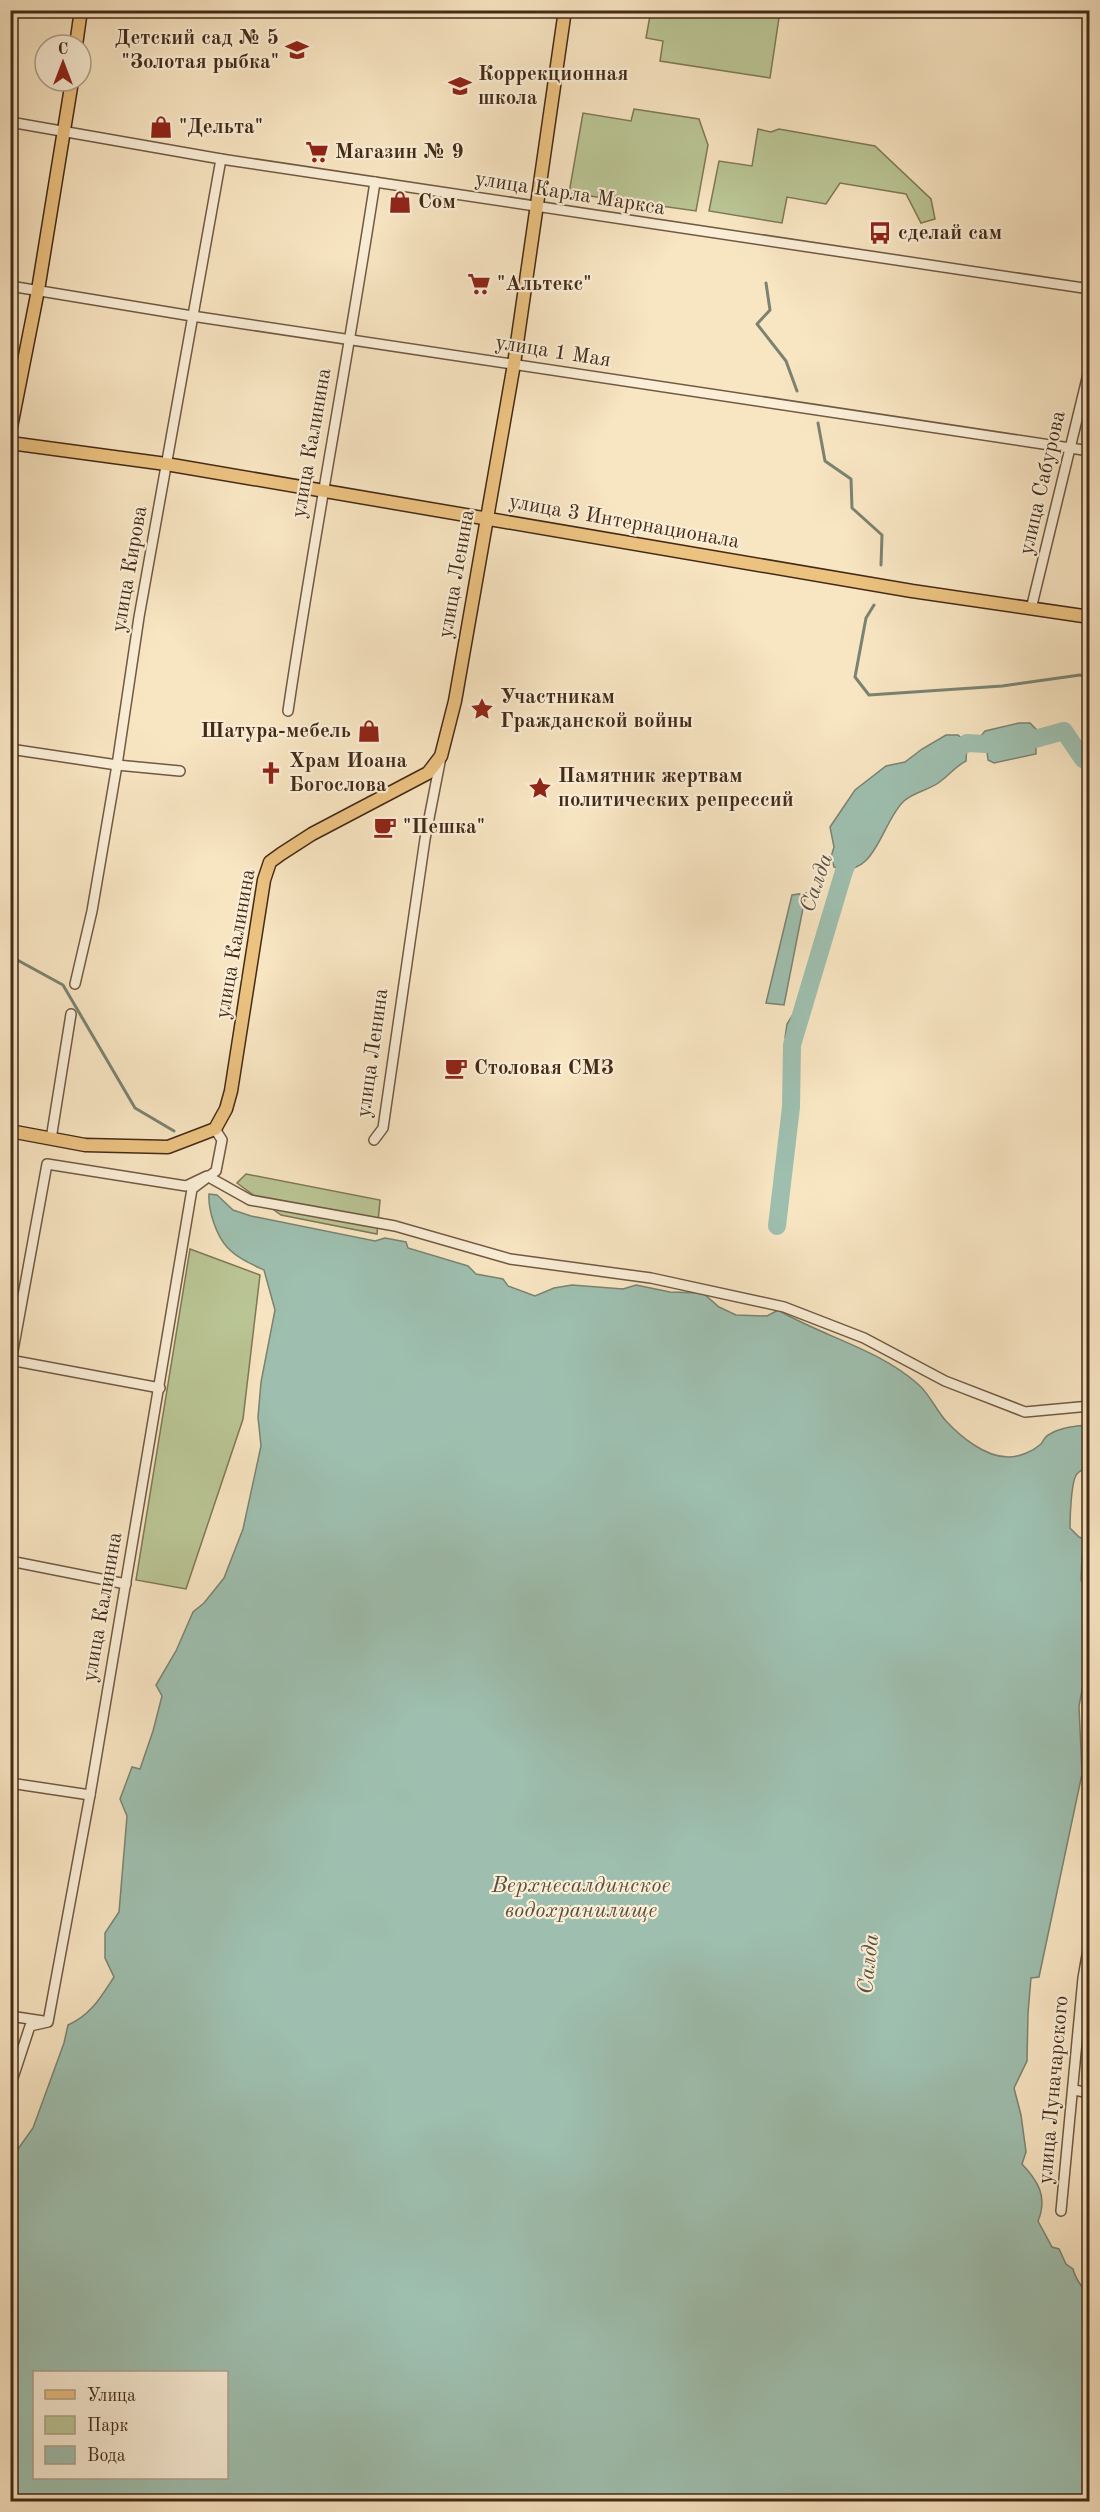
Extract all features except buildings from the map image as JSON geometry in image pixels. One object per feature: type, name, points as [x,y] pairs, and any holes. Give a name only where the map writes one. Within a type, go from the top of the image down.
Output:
[{"type":"main road","points":[[78,33],[81,10]]},
{"type":"main road","name":"улица Ленина","points":[[441,756],[455,700],[514,364],[565,10]]},
{"type":"main road","points":[[10,432],[38,290],[70,93]]},
{"type":"main road","name":"улица 3 Интернационала","points":[[10,443],[166,464],[324,493],[900,589],[1089,618]]},
{"type":"main road","name":"улица Калинина","points":[[215,1129],[231,1091],[264,880],[270,862],[312,834],[428,773],[441,756]]},
{"type":"main road","points":[[10,1131],[85,1145],[168,1147],[215,1129]]},
{"type":"street","name":"улица Карла Маркса","points":[[10,122],[220,159],[1089,289]]},
{"type":"street","name":"улица Кирова","points":[[75,984],[92,911],[139,617],[220,159]]},
{"type":"street","name":"улица Калинина","points":[[288,711],[305,595],[351,340],[375,182]]},
{"type":"street","name":"улица 1 Мая","points":[[10,286],[192,316],[1089,452]]},
{"type":"street","name":"улица Сабурова","points":[[1031,609],[1089,366]]},
{"type":"street","points":[[10,749],[117,765],[180,771]]},
{"type":"street","name":"улица Ленина","points":[[374,1140],[383,1128],[425,839],[441,756]]},
{"type":"street","points":[[51,1139],[71,1014]]},
{"type":"street","name":"улица Калинина","points":[[48,2022],[90,1795],[192,1189],[216,1171],[222,1140],[215,1129]]},
{"type":"street","points":[[160,1388],[11,1362],[46,1164],[186,1186],[207,1176],[250,1200],[394,1226],[510,1259],[651,1278],[784,1307],[864,1338],[945,1381],[1025,1412],[1089,1406]]},
{"type":"street","points":[[10,1561],[126,1584]]},
{"type":"street","points":[[10,1784],[90,1795]]},
{"type":"street","name":"улица Луначарского","points":[[1061,2211],[1083,1978],[1089,1938]]},
{"type":"street","points":[[10,2016],[48,2022]]},
{"type":"street","points":[[10,2087],[30,2026],[48,2022]]},
{"type":"street","points":[[1074,2090],[1089,2093]]},
{"type":"green space","points":[[651,10],[780,11],[770,78],[660,61],[663,41],[646,38]]},
{"type":"green space","points":[[634,109],[699,119],[708,145],[696,211],[569,193],[583,113],[631,121]]},
{"type":"green space","points":[[758,129],[771,132],[779,129],[875,146],[931,199],[935,219],[921,223],[906,194],[840,183],[826,204],[787,197],[782,223],[709,211],[719,161],[752,166]]},
{"type":"green space","points":[[246,1174],[380,1200],[377,1234],[281,1215],[237,1183]]},
{"type":"green space","points":[[190,1249],[260,1275],[243,1419],[186,1589],[136,1580]]},
{"type":"water","points":[[1019,723],[1030,723],[1036,729],[1036,754],[994,763],[988,760],[986,744],[981,736],[985,731]]},
{"type":"water","points":[[946,735],[958,735],[967,743],[966,761],[937,784],[904,801],[896,810],[869,858],[859,866],[848,869],[834,867],[831,857],[834,847],[830,827],[855,790],[886,766],[905,762]]},
{"type":"water","points":[[806,893],[784,1005],[766,1003],[792,895]]},
{"type":"water","points":[[808,990],[810,1000],[799,1039],[796,1044],[792,1045],[785,1038],[787,1024]]},
{"type":"water","name":"Верхнесалдинское водохранилище","points":[[209,1194],[217,1195],[233,1210],[251,1216],[375,1241],[385,1238],[406,1242],[408,1248],[468,1266],[476,1274],[503,1279],[508,1286],[535,1296],[554,1288],[572,1285],[623,1289],[636,1285],[670,1292],[703,1293],[719,1307],[736,1315],[767,1316],[778,1310],[887,1362],[919,1385],[942,1417],[959,1433],[982,1450],[999,1456],[1012,1457],[1025,1454],[1055,1432],[1069,1427],[1089,1425],[1089,1466],[1079,1472],[1075,1478],[1070,1523],[1070,1528],[1079,1537],[1087,1540],[1082,1556],[1081,1580],[1086,1588],[1086,1627],[1090,1648],[1079,1706],[1082,1774],[1039,1977],[1031,1978],[1027,2061],[1014,2088],[1021,2115],[1026,2152],[1022,2164],[1037,2183],[1042,2197],[1038,2221],[1052,2247],[1059,2249],[1066,2264],[1073,2269],[1089,2301],[1090,2478],[1082,2484],[1084,2501],[11,2501],[10,2210],[15,2204],[12,2183],[13,2156],[33,2128],[64,2043],[68,2025],[89,2011],[114,1977],[105,1958],[105,1933],[119,1912],[127,1816],[120,1799],[132,1767],[140,1769],[153,1731],[162,1696],[156,1685],[176,1651],[193,1612],[204,1603],[224,1578],[243,1529],[261,1446],[258,1417],[261,1382],[275,1310],[264,1270],[240,1258],[227,1247],[211,1215]]},
{"type":"waterway","points":[[766,283],[770,310],[757,324],[786,361],[797,391]]},
{"type":"waterway","points":[[818,423],[825,461],[851,479],[852,508],[882,535],[881,565]]},
{"type":"waterway","points":[[874,605],[866,618],[855,677],[869,695],[1002,686],[1080,675],[1090,677]]},
{"type":"waterway","name":"Салда","points":[[947,756],[967,743],[986,744],[1035,739],[1064,731],[1083,759],[1090,757]]},
{"type":"waterway","name":"Салда","points":[[777,1226],[791,1107],[792,1045],[844,871],[854,848]]},
{"type":"waterway","points":[[10,956],[63,985],[135,1108],[174,1131]]},
{"type":"place","name":"Детский сад № 5 \"Золотая рыбка\"","points":[[297,50]]},
{"type":"place","name":"Коррекционная школа","points":[[460,86]]},
{"type":"place","name":"\"Дельта\"","points":[[161,127]]},
{"type":"place","name":"Магазин № 9","points":[[317,152]]},
{"type":"place","name":"Сом","points":[[400,202]]},
{"type":"place","name":"сделай сам","points":[[880,233]]},
{"type":"place","name":"\"Альтекс\"","points":[[479,284]]},
{"type":"place","name":"Участникам Гражданской войны","points":[[482,709]]},
{"type":"place","name":"Шатура-мебель","points":[[369,731]]},
{"type":"place","name":"Храм Иоана Богослова","points":[[271,773]]},
{"type":"place","name":"Памятник жертвам политических репрессий","points":[[540,788]]},
{"type":"place","name":"\"Пешка\"","points":[[385,827]]},
{"type":"place","name":"Столовая СМЗ","points":[[456,1068]]}]
